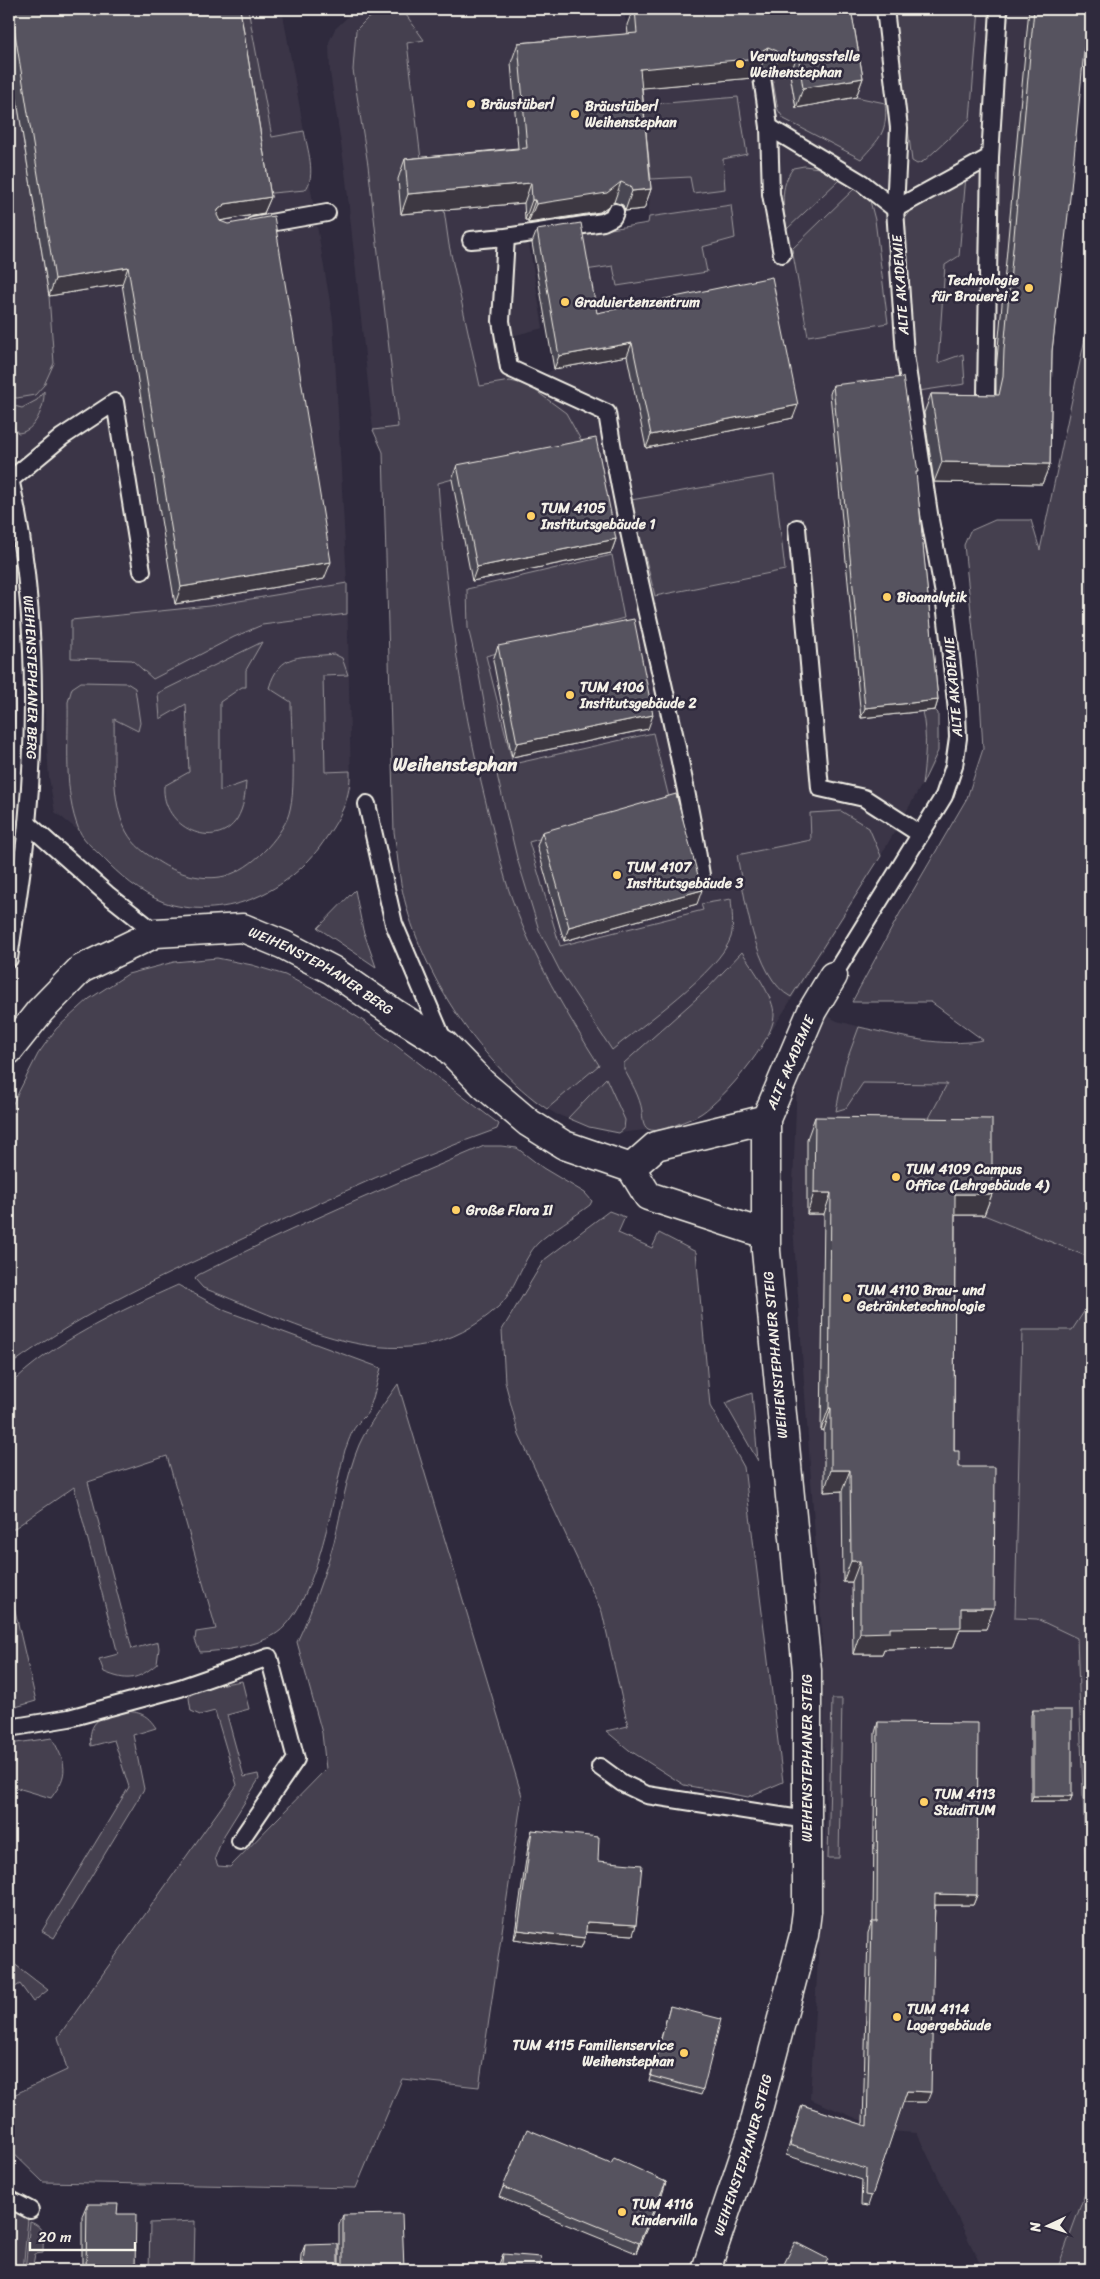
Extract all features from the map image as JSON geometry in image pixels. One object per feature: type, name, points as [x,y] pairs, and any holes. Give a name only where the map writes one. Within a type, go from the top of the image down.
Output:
[{"type":"street","name":"WEIHENSTEPHANER BERG","points":[[9,1050],[40,1011],[81,969],[156,933],[242,928],[284,945],[332,970],[394,1013],[445,1045],[482,1084],[529,1123],[564,1145],[631,1168]]},
{"type":"street","name":"ALTE AKADEMIE","points":[[766,1119],[812,1011],[833,976]]},
{"type":"street","points":[[766,1119],[764,1234],[648,1196],[631,1168],[656,1146],[766,1119]]},
{"type":"street","name":"WEIHENSTEPHANER STEIG","points":[[706,2270],[751,2136],[804,1936],[807,1911],[807,1670],[764,1234]]},
{"type":"lane","name":"ALTE AKADEMIE","points":[[833,976],[944,796],[954,766],[958,738],[944,594],[930,520],[905,355],[895,209],[899,128],[885,9]]},
{"type":"lane","points":[[986,396],[990,157],[999,9]]},
{"type":"lane","points":[[762,77],[769,127],[770,194],[782,254]]},
{"type":"lane","points":[[769,127],[862,183],[895,209],[990,157]]},
{"type":"lane","points":[[471,240],[506,237],[603,222],[614,217],[615,212]]},
{"type":"lane","points":[[239,228],[327,214]]},
{"type":"lane","points":[[506,237],[501,321],[510,368],[607,413],[618,486],[667,700],[701,875]]},
{"type":"lane","points":[[10,477],[62,437],[115,402],[142,571]]},
{"type":"lane","name":"WEIHENSTEPHANER BERG","points":[[9,959],[27,823],[31,733],[31,662],[27,577],[10,477]]},
{"type":"lane","points":[[797,528],[820,788],[864,798],[920,834]]},
{"type":"lane","name":"WEIHENSTEPHANER BERG","points":[[367,804],[394,924],[445,1045]]},
{"type":"lane","points":[[27,823],[107,894],[156,933]]},
{"type":"lane","points":[[9,1728],[69,1718],[180,1688],[269,1657],[296,1759],[240,1842]]},
{"type":"lane","points":[[600,1767],[622,1783],[648,1795],[807,1820]]},
{"type":"lane","points":[[9,2199],[30,2210]]},
{"type":"shaded area","points":[[9,9],[282,9],[304,131],[310,185],[333,320],[347,583],[351,787],[346,805],[320,848],[298,871],[279,886],[255,899],[202,908],[172,904],[139,889],[119,873],[79,831],[55,812],[49,778],[35,559],[9,405],[9,397],[17,398],[49,296],[9,52]]},
{"type":"shaded area","points":[[231,9],[248,9],[272,137],[304,131],[311,170],[309,184],[305,190],[261,194]]},
{"type":"shaded area","points":[[356,9],[623,10],[627,25],[779,9],[1082,9],[1045,371],[1042,484],[929,482],[913,485],[935,710],[938,713],[940,738],[936,760],[865,883],[760,1049],[727,1092],[701,1113],[671,1127],[619,1133],[609,1132],[589,1127],[556,1114],[534,1101],[484,1051],[440,989],[411,922],[401,885],[394,832],[383,452],[373,430],[345,170],[330,72],[329,42],[335,29]],"holes":[[[643,105],[651,179],[648,223],[532,242],[554,369],[528,385],[480,386],[510,381],[515,373],[508,337],[543,328],[525,220],[644,209],[637,138]]]},
{"type":"shaded area","points":[[893,9],[979,9],[970,119],[924,161],[917,164],[912,161]]},
{"type":"shaded area","points":[[387,11],[404,12],[424,40],[407,43],[423,176],[401,214],[444,210],[449,245],[480,386],[510,381],[528,385],[566,413],[583,444],[438,483],[451,613],[464,699],[481,784],[503,872],[520,921],[540,963],[599,1065],[547,1109],[521,1089],[497,1065],[474,1039],[454,1010],[436,979],[421,947],[409,916],[400,878],[394,832],[383,452],[373,430],[398,427],[368,165],[353,70],[356,30],[368,18]]},
{"type":"shaded area","points":[[9,52],[49,296],[54,363],[44,385],[35,395],[17,398],[9,397],[9,335],[13,333],[9,308]]},
{"type":"shaded area","points":[[790,75],[796,108],[856,97],[885,103],[884,128],[878,140],[861,159],[784,119],[778,110],[772,76]]},
{"type":"shaded area","points":[[738,97],[747,154],[723,159],[725,189],[693,193],[690,177],[651,179],[643,105]]},
{"type":"shaded area","points":[[967,164],[959,256],[945,265],[938,363],[963,354],[965,384],[919,391],[896,226],[955,168]]},
{"type":"shaded area","points":[[804,166],[819,168],[839,180],[787,229],[783,205],[784,190],[793,168]]},
{"type":"shaded area","points":[[855,188],[869,197],[875,220],[888,323],[808,336],[792,249]]},
{"type":"shaded area","points":[[731,205],[735,238],[702,247],[707,272],[617,286],[613,266],[585,270],[579,234],[648,223],[649,217]]},
{"type":"shaded area","points":[[1091,310],[1091,1258],[984,1215],[985,1140],[928,1120],[947,1084],[863,1083],[846,1108],[836,1111],[845,1065],[859,1027],[936,1042],[952,1043],[983,1040],[931,1002],[852,1002],[900,913],[967,798],[983,749],[980,697],[964,545],[970,531],[995,520],[1031,520],[1040,550]]},
{"type":"shaded area","points":[[44,391],[43,404],[38,418],[24,432],[18,433],[14,428],[9,401],[14,406],[22,408],[37,400]]},
{"type":"shaded area","points":[[774,475],[785,570],[655,596],[631,500]]},
{"type":"shaded area","points":[[612,555],[624,618],[486,656],[513,764],[653,733],[670,802],[529,842],[560,946],[703,910],[701,904],[731,899],[732,932],[724,951],[712,966],[678,997],[612,1050],[561,973],[539,930],[517,858],[498,779],[478,669],[468,628],[467,589]]},
{"type":"shaded area","points":[[347,583],[347,614],[262,625],[234,637],[153,679],[132,660],[71,658],[71,620],[209,606]]},
{"type":"shaded area","points":[[9,590],[15,712],[9,819]]},
{"type":"shaded area","points":[[262,642],[246,670],[246,687],[242,687],[220,702],[220,791],[246,782],[241,810],[237,819],[228,829],[216,834],[192,831],[180,824],[171,814],[165,801],[164,786],[189,772],[186,704],[160,719],[158,693]]},
{"type":"shaded area","points":[[334,654],[342,658],[348,675],[323,676],[325,772],[350,771],[349,789],[344,806],[326,838],[313,856],[297,872],[260,896],[239,903],[218,907],[195,908],[173,905],[147,894],[130,883],[92,848],[85,839],[79,830],[74,815],[69,783],[68,702],[72,688],[81,682],[127,683],[135,688],[140,723],[138,731],[114,719],[115,791],[126,831],[141,849],[166,866],[188,875],[220,877],[240,870],[260,856],[276,838],[287,819],[290,808],[293,779],[291,702],[269,688],[274,676],[279,668],[293,659]]},
{"type":"shaded area","points":[[935,710],[938,713],[938,751],[922,785],[925,739],[922,711]]},
{"type":"shaded area","points":[[841,811],[869,828],[881,856],[791,997],[778,987],[768,972],[760,953],[747,911],[737,855],[811,840],[810,813]]},
{"type":"shaded area","points":[[355,890],[363,930],[376,967],[318,928]]},
{"type":"shaded area","points":[[742,952],[771,1001],[774,1016],[765,1040],[746,1069],[734,1083],[702,1113],[667,1128],[659,1130],[648,1129],[644,1123],[637,1095],[624,1069],[624,1063],[706,990]]},
{"type":"shaded area","points":[[217,958],[252,965],[285,975],[325,996],[365,1022],[499,1124],[497,1129],[436,1152],[376,1178],[161,1277],[68,1327],[9,1366],[9,1111],[38,1054],[56,1029],[89,999],[128,974],[174,962]]},
{"type":"shaded area","points":[[826,1015],[837,1021],[914,1040],[960,1045],[1091,1087],[1091,1301],[1041,1377],[1077,1638],[1088,1921],[1090,2180],[1057,2270],[983,2270],[917,2133],[887,2131],[810,2099],[826,1816],[822,1634],[792,1212],[797,1080],[809,1041]]},
{"type":"shaded area","points":[[606,1078],[625,1120],[624,1129],[619,1133],[589,1127],[568,1118]]},
{"type":"shaded area","points":[[484,1146],[517,1148],[543,1168],[585,1193],[592,1201],[590,1205],[538,1243],[527,1258],[504,1301],[463,1332],[426,1345],[389,1347],[352,1342],[314,1332],[277,1318],[203,1288],[195,1279],[198,1275],[233,1257],[304,1224]]},
{"type":"shaded area","points":[[609,1211],[625,1217],[618,1233],[652,1248],[659,1233],[696,1252],[710,1406],[744,1467],[783,1782],[748,1797],[684,1785],[629,1750],[606,1731],[628,1726],[602,1612],[519,1435],[505,1382],[502,1330],[544,1260]]},
{"type":"shaded area","points":[[178,1285],[226,1311],[381,1368],[368,1412],[354,1428],[345,1450],[321,1551],[312,1578],[289,1622],[274,1635],[257,1643],[200,1652],[195,1640],[196,1632],[216,1629],[167,1456],[88,1482],[132,1649],[158,1642],[157,1664],[138,1676],[126,1678],[104,1672],[99,1659],[118,1654],[74,1487],[9,1532],[9,1386],[45,1355],[66,1341],[112,1316]]},
{"type":"shaded area","points":[[1091,1301],[1091,2270],[1057,2270],[1090,2180],[1088,1921],[1077,1638],[1037,1619],[1015,1618],[1022,1330],[1072,1330]]},
{"type":"shaded area","points":[[398,1384],[522,1796],[479,2087],[402,2079],[356,2188],[43,2182],[9,2149],[9,2097],[67,2070],[58,2037],[237,1785],[215,1711],[200,1715],[191,1711],[189,1698],[193,1689],[242,1681],[249,1709],[227,1715],[244,1777],[258,1774],[259,1779],[223,1837],[215,1858],[218,1866],[230,1867],[326,1769],[322,1733],[297,1642],[313,1605],[330,1555],[347,1481],[359,1445],[372,1421]]},
{"type":"shaded area","points":[[752,1393],[758,1461],[725,1403]]},
{"type":"shaded area","points":[[9,1585],[36,1701],[9,1709]]},
{"type":"shaded area","points":[[832,1699],[842,1699],[839,1858],[828,1858]]},
{"type":"shaded area","points":[[124,1711],[143,1715],[156,1728],[133,1735],[144,1789],[54,1938],[42,1931],[129,1787],[114,1740],[91,1746],[90,1737],[94,1725],[103,1717]]},
{"type":"shaded area","points":[[52,1738],[64,1768],[61,1782],[51,1798],[11,1786],[9,1793],[9,1744]]},
{"type":"shaded area","points":[[9,1962],[13,1963],[48,1990],[33,2002],[20,1984],[9,1991]]},
{"type":"shaded area","points":[[9,2209],[28,2219],[23,2270],[9,2270]]},
{"type":"shaded area","points":[[195,2221],[194,2270],[149,2270],[150,2223]]},
{"type":"shaded area","points":[[30,2222],[41,2230],[43,2253],[35,2254],[32,2270],[25,2270]]},
{"type":"building","points":[[11,9],[240,9],[271,197],[225,204],[218,210],[217,215],[220,221],[228,224],[274,216],[331,562],[181,587],[128,267],[55,279]]},
{"type":"building","points":[[635,9],[851,9],[863,78],[803,88],[798,54],[779,56],[777,51],[768,47],[763,50],[759,58],[640,69],[651,189],[632,191],[630,186],[621,182],[607,193],[536,204],[535,200],[532,200],[531,183],[408,194],[405,159],[527,148],[518,43],[637,33]]},
{"type":"building","points":[[1034,9],[1088,9],[1071,189],[1052,351],[1050,464],[942,462],[931,394],[999,395],[1003,377]]},
{"type":"building","points":[[581,223],[597,313],[772,277],[798,405],[651,435],[632,343],[559,356],[537,230]]},
{"type":"building","name":"Bioanalytik","points":[[903,377],[918,472],[916,472],[938,700],[865,708],[833,385]]},
{"type":"building","name":"TUM 4105 Institutsgebäude 1","points":[[596,438],[616,539],[477,567],[457,465]]},
{"type":"building","name":"TUM 4106 Institutsgebäude 2","points":[[634,619],[653,715],[517,743],[498,646]]},
{"type":"building","name":"TUM 4107 Institutsgebäude 3","points":[[676,794],[702,890],[569,927],[542,832]]},
{"type":"building","points":[[815,1117],[992,1119],[992,1194],[955,1194],[954,1451],[959,1451],[959,1467],[995,1467],[994,1608],[961,1608],[961,1627],[890,1628],[890,1632],[860,1633],[860,1561],[851,1561],[850,1470],[831,1470],[831,1408],[829,1408],[831,1193],[814,1193]]},
{"type":"building","points":[[1033,1710],[1072,1710],[1072,1796],[1033,1796]]},
{"type":"building","points":[[878,1722],[978,1723],[977,1895],[935,1894],[931,2092],[907,2091],[872,2196],[865,2195],[866,2169],[790,2145],[802,2105],[867,2126],[872,1922],[877,1922]]},
{"type":"building","points":[[532,1830],[599,1837],[598,1861],[642,1865],[636,1925],[587,1922],[585,1938],[518,1930]]},
{"type":"building","name":"TUM 4115 Familienservice Weihenstephan","points":[[670,2006],[721,2019],[703,2090],[651,2076]]},
{"type":"building","points":[[527,2129],[611,2164],[614,2158],[666,2182],[639,2243],[503,2187]]},
{"type":"building","points":[[87,2204],[118,2204],[117,2214],[136,2214],[135,2270],[86,2270]]},
{"type":"building","points":[[402,2214],[404,2270],[343,2269],[343,2215]]},
{"type":"building","points":[[795,2242],[828,2259],[822,2270],[781,2270]]},
{"type":"building","points":[[338,2244],[338,2270],[302,2270],[305,2245]]},
{"type":"building","points":[[503,2254],[541,2257],[539,2270],[501,2270]]},
{"type":"place","name":"Verwaltungsstelle Weihenstephan","points":[[740,64]]},
{"type":"place","name":"Bräustüberl","points":[[471,104]]},
{"type":"place","name":"Bräustüberl Weihenstephan","points":[[575,114]]},
{"type":"place","name":"Technologie für Brauerei 2","points":[[1029,288]]},
{"type":"place","name":"Graduiertenzentrum","points":[[565,302]]},
{"type":"place","name":"TUM 4105 Institutsgebäude 1","points":[[531,516]]},
{"type":"place","name":"Bioanalytik","points":[[887,597]]},
{"type":"place","name":"TUM 4106 Institutsgebäude 2","points":[[570,695]]},
{"type":"place","name":"TUM 4107 Institutsgebäude 3","points":[[617,875]]},
{"type":"place","name":"TUM 4109 Campus Office (Lehrgebäude 4)","points":[[896,1177]]},
{"type":"place","name":"Große Flora II","points":[[456,1210]]},
{"type":"place","name":"TUM 4110 Brau- und Getränketechnologie","points":[[847,1298]]},
{"type":"place","name":"TUM 4113 StudiTUM","points":[[924,1802]]},
{"type":"place","name":"TUM 4114 Lagergebäude","points":[[897,2017]]},
{"type":"place","name":"TUM 4115 Familienservice Weihenstephan","points":[[684,2053]]},
{"type":"place","name":"TUM 4116 Kindervilla","points":[[622,2212]]},
{"type":"district","name":"Weihenstephan","points":[[455,764]]}]
